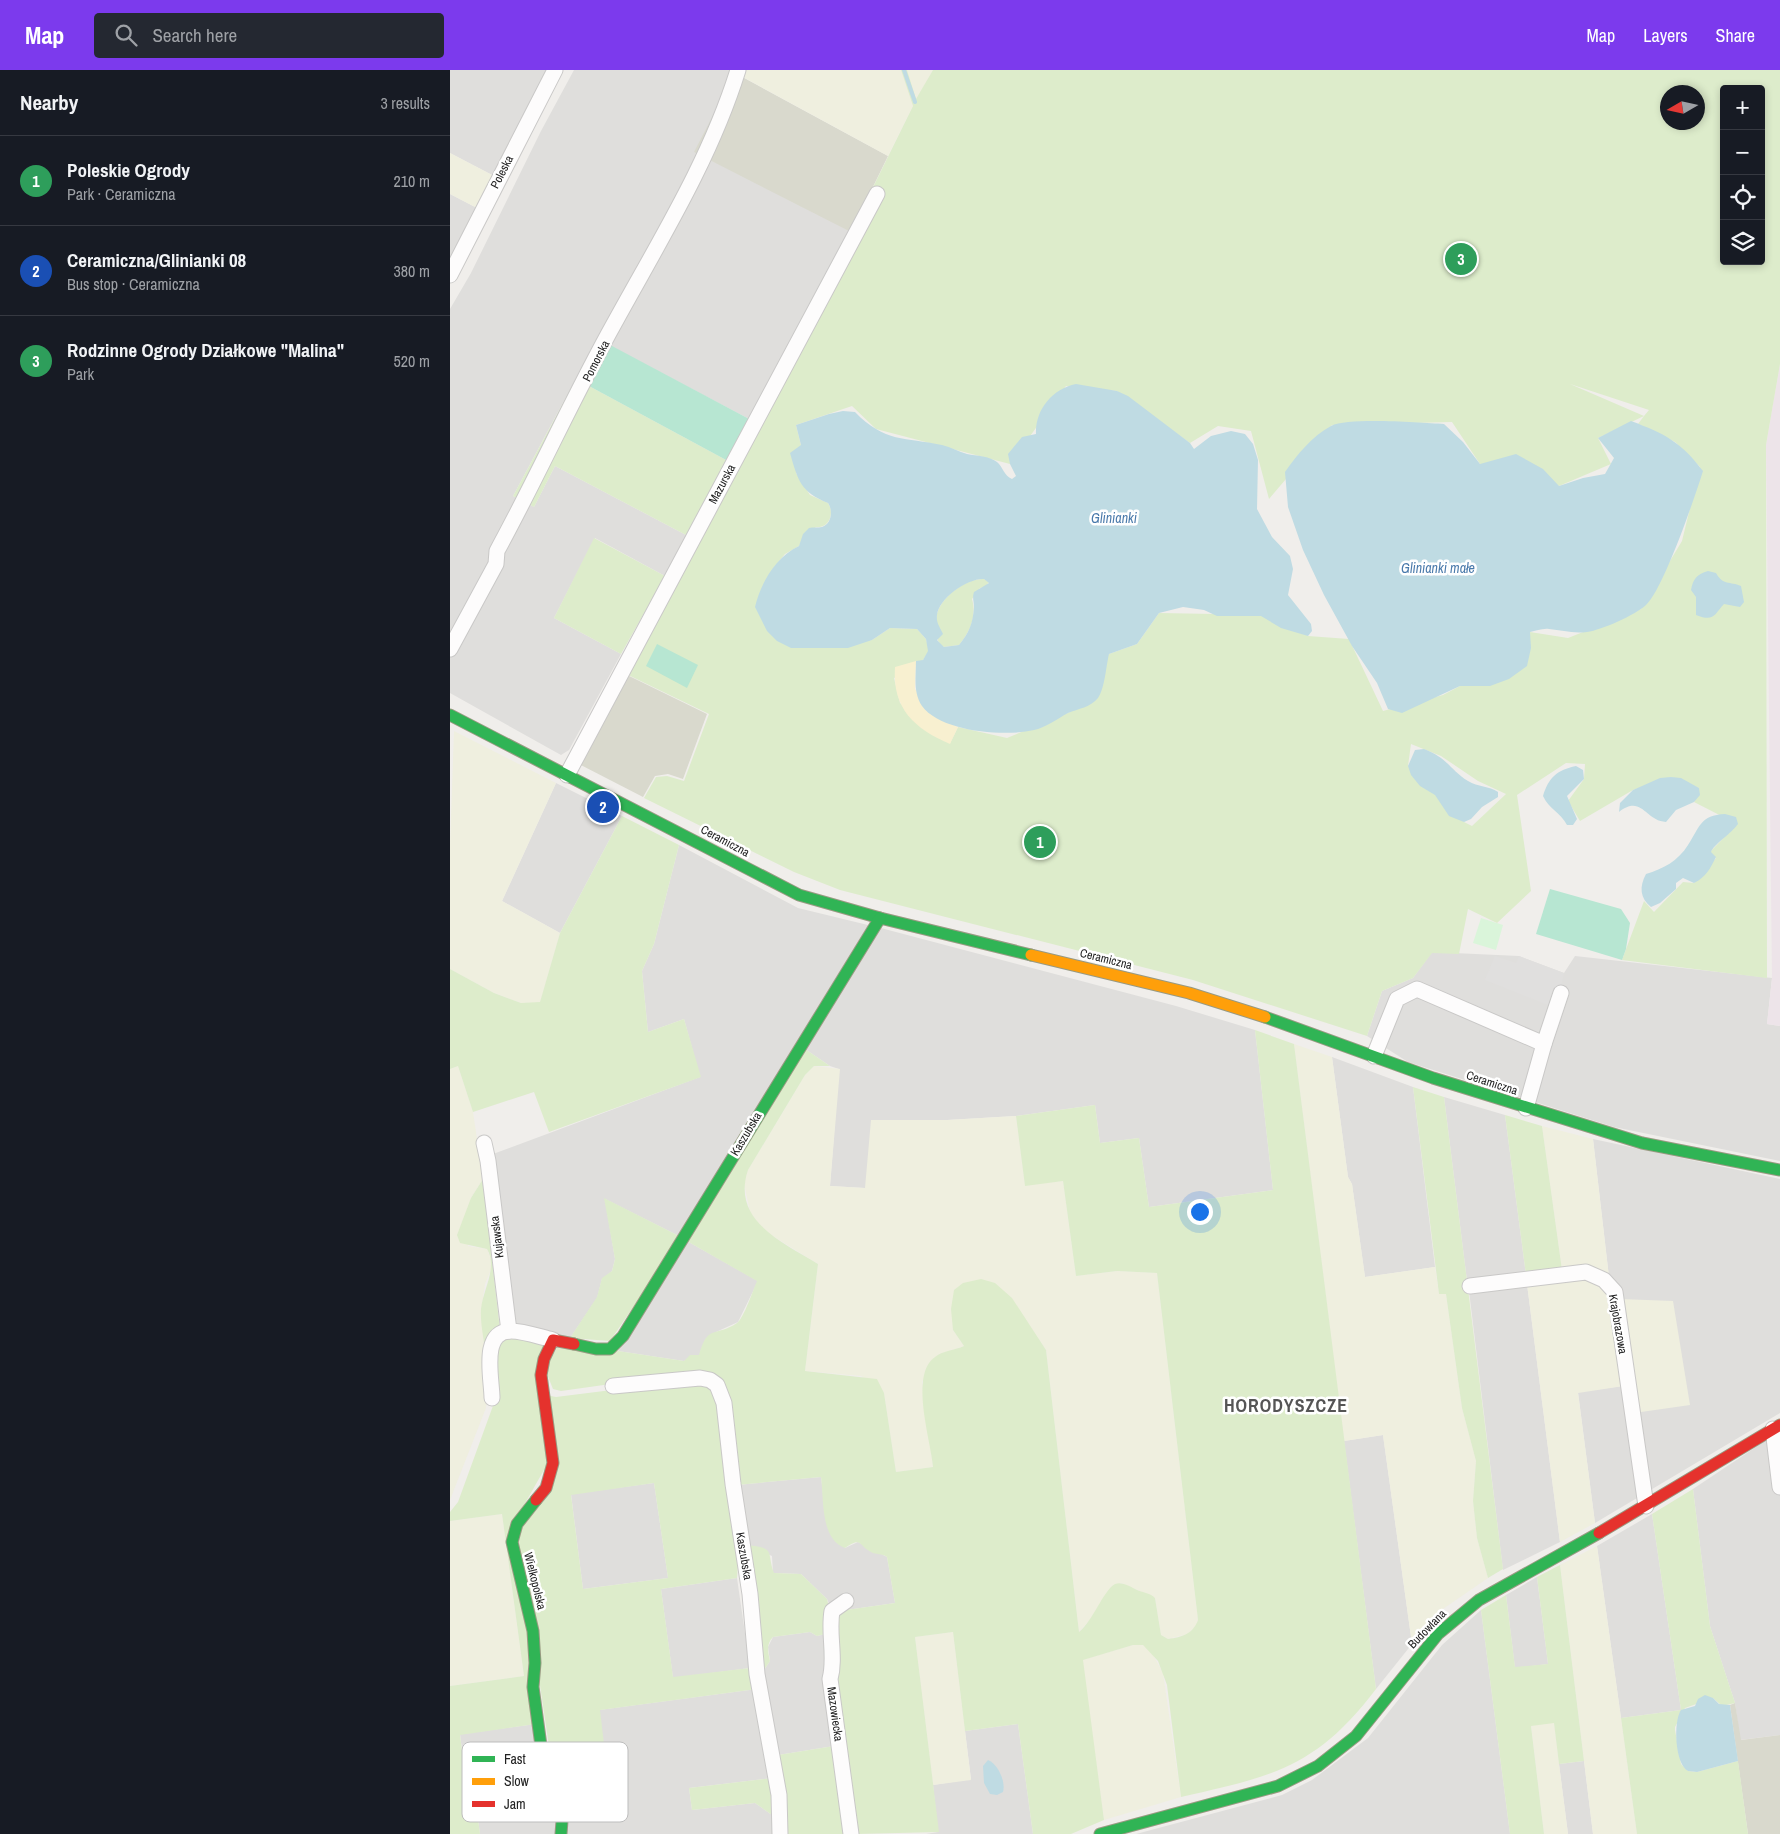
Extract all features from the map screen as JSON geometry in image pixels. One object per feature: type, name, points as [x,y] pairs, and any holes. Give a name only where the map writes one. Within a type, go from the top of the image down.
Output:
[{"type":"street","name":"Poleska","points":[[450,274],[555,70]]},
{"type":"street","name":"Pomorska","points":[[450,650],[496,564],[497,551],[614,324],[697,172],[725,113],[738,70]]},
{"type":"street","name":"Mazurska","points":[[567,774],[877,194]]},
{"type":"street","name":"Ceramiczna","points":[[450,714],[800,895],[880,918],[1188,993],[1287,1024],[1432,1078],[1642,1143],[1780,1170]]},
{"type":"street","name":"Kaszubska","points":[[553,1340],[596,1349],[610,1349],[623,1336],[880,918]]},
{"type":"street","points":[[1374,1056],[1397,999],[1417,989],[1544,1044]]},
{"type":"street","points":[[1526,1108],[1561,993]]},
{"type":"street","name":"Kujawska","points":[[484,1143],[488,1161],[509,1331]]},
{"type":"street","name":"Krajobrazowa","points":[[1470,1286],[1586,1272],[1604,1280],[1615,1292],[1646,1506]]},
{"type":"street","points":[[492,1398],[490,1349],[498,1336],[509,1331],[553,1340]]},
{"type":"street","name":"Wielkopolska","points":[[541,1742],[533,1687],[535,1663],[533,1631],[519,1580],[512,1542],[517,1524],[542,1494],[552,1474],[553,1463],[541,1375],[544,1359],[553,1340]]},
{"type":"street","name":"Kaszubska","points":[[613,1386],[700,1378],[710,1380],[721,1391],[726,1417],[733,1484],[750,1587],[759,1689],[779,1795],[780,1834]]},
{"type":"street","points":[[1776,1427],[1780,1487]]},
{"type":"street","name":"Budowlana","points":[[1100,1834],[1278,1786],[1318,1766],[1341,1750],[1365,1726],[1432,1641],[1460,1615],[1491,1592],[1646,1506],[1776,1427]]},
{"type":"street","name":"Mazowiecka","points":[[846,1601],[832,1611],[830,1626],[833,1668],[830,1679],[851,1834]]},
{"type":"shaded area","points":[[450,70],[549,70],[494,176],[450,153]]},
{"type":"shaded area","points":[[574,70],[730,70],[735,73],[851,232],[751,420],[597,339],[513,496],[534,507],[555,466],[686,535],[665,576],[595,538],[554,618],[621,654],[569,750],[561,755],[450,693],[450,309],[471,273],[541,131]]},
{"type":"shaded area","points":[[735,73],[888,156],[851,232],[694,152]]},
{"type":"shaded area","points":[[450,194],[477,208],[450,259]]},
{"type":"shaded area","points":[[1780,364],[1780,1026],[1767,1024],[1772,978],[1766,445]]},
{"type":"shaded area","points":[[623,673],[707,714],[683,779],[668,774],[655,776],[643,797],[575,762]]},
{"type":"shaded area","points":[[556,783],[622,816],[560,933],[502,901]]},
{"type":"shaded area","points":[[679,845],[798,908],[872,926],[681,1237],[605,1199],[615,1259],[612,1271],[602,1279],[597,1298],[570,1338],[521,1328],[513,1322],[493,1154],[700,1077],[684,1019],[648,1032],[642,971],[654,944]]},
{"type":"shaded area","points":[[877,927],[1176,1006],[1255,1030],[1273,1190],[1149,1207],[1139,1138],[1100,1143],[1095,1105],[1016,1116],[947,1120],[865,1188],[830,1186],[839,1069],[830,1066],[802,1047]]},
{"type":"shaded area","points":[[1432,952],[1519,956],[1564,973],[1575,956],[1772,978],[1767,1024],[1780,1026],[1780,1161],[1614,1127],[1408,1062],[1367,1036],[1382,991],[1413,978]]},
{"type":"shaded area","points":[[1495,956],[1516,963],[1519,956],[1564,973],[1556,1008],[1485,980]]},
{"type":"shaded area","points":[[1332,1057],[1413,1087],[1435,1267],[1365,1277],[1352,1184],[1348,1177]]},
{"type":"shaded area","points":[[1444,1097],[1505,1115],[1526,1275],[1467,1281]]},
{"type":"shaded area","points":[[1593,1139],[1780,1179],[1780,1413],[1595,1523],[1578,1392],[1630,1385],[1620,1299],[1609,1277]]},
{"type":"shaded area","points":[[685,1240],[758,1281],[738,1322],[716,1332],[701,1350],[700,1355],[684,1361],[618,1351]]},
{"type":"shaded area","points":[[1527,1284],[1560,1542],[1503,1570],[1469,1291]]},
{"type":"shaded area","points":[[1780,1431],[1780,1735],[1740,1740],[1735,1703],[1710,1626],[1693,1489]]},
{"type":"shaded area","points":[[1383,1435],[1412,1644],[1376,1689],[1344,1441]]},
{"type":"shaded area","points":[[821,1477],[825,1511],[845,1548],[858,1542],[887,1557],[895,1603],[846,1610],[836,1619],[827,1599],[801,1574],[773,1573],[772,1556],[747,1545],[737,1485]]},
{"type":"shaded area","points":[[654,1483],[668,1578],[583,1589],[571,1494]]},
{"type":"shaded area","points":[[1652,1514],[1681,1710],[1621,1718],[1597,1546]]},
{"type":"shaded area","points":[[1537,1577],[1548,1664],[1515,1668],[1506,1595]]},
{"type":"shaded area","points":[[737,1578],[750,1668],[673,1678],[661,1589]]},
{"type":"shaded area","points":[[1481,1610],[1510,1834],[1136,1834],[1282,1795],[1312,1780],[1368,1738],[1442,1645]]},
{"type":"shaded area","points":[[810,1632],[817,1636],[825,1634],[834,1746],[778,1755],[762,1673],[770,1661],[768,1647],[773,1637]]},
{"type":"shaded area","points":[[757,1689],[773,1778],[689,1788],[692,1810],[755,1803],[772,1815],[774,1834],[565,1834],[566,1822],[628,1822],[628,1742],[603,1742],[599,1710]]},
{"type":"shaded area","points":[[1735,1703],[1741,1740],[1780,1735],[1780,1834],[1748,1834],[1730,1705]]},
{"type":"shaded area","points":[[536,1724],[542,1742],[462,1742],[462,1750],[460,1734]]},
{"type":"shaded area","points":[[1018,1724],[1033,1834],[926,1834],[938,1832],[933,1785],[971,1779],[965,1731]]},
{"type":"shaded area","points":[[1584,1761],[1593,1834],[1568,1834],[1559,1764]]},
{"type":"shaded area","points":[[478,1822],[558,1822],[557,1834],[480,1834]]},
{"type":"green space","points":[[730,70],[901,70],[913,106],[888,156]]},
{"type":"green space","points":[[901,70],[907,70],[916,99],[933,70],[1780,70],[1780,364],[1766,445],[1767,978],[1622,960],[1644,901],[1654,912],[1683,882],[1694,883],[1716,858],[1710,852],[1737,824],[1694,802],[1699,788],[1671,777],[1633,790],[1580,821],[1568,801],[1584,779],[1585,764],[1566,763],[1517,795],[1531,891],[1497,923],[1468,909],[1459,954],[1432,953],[1413,978],[1382,991],[1367,1036],[1193,980],[840,890],[794,872],[644,798],[656,777],[667,776],[684,781],[709,714],[624,673],[780,386],[783,387],[780,376],[913,106]],"holes":[[[1570,384],[1649,410],[1644,416]],[[1066,386],[1117,391],[1190,443],[1218,426],[1251,431],[1269,499],[1332,425],[1452,422],[1480,464],[1559,486],[1611,464],[1598,438],[1644,416],[1638,424],[1675,442],[1700,467],[1682,541],[1641,609],[1568,638],[1530,632],[1460,686],[1443,695],[1383,711],[1349,639],[1308,636],[1271,615],[1159,613],[1137,644],[1109,654],[1070,712],[1007,738],[958,727],[950,743],[900,703],[894,678],[923,660],[929,651],[926,639],[917,629],[890,628],[872,640],[791,648],[772,570],[785,554],[799,546],[802,540],[816,527],[824,526],[831,516],[828,503],[810,495],[796,473],[801,445],[796,425],[852,406],[876,429],[1010,464]],[[1411,744],[1441,756],[1478,781],[1506,794],[1472,826],[1464,822],[1408,766]]]},
{"type":"green space","points":[[907,70],[933,70],[916,100],[911,86]]},
{"type":"green space","points":[[450,153],[494,176],[477,208],[450,194]]},
{"type":"green space","points":[[597,338],[751,420],[728,461],[576,379]]},
{"type":"green space","points":[[576,379],[728,461],[686,535],[555,466],[534,507],[513,496]]},
{"type":"green space","points":[[594,538],[665,576],[621,654],[554,618]]},
{"type":"green space","points":[[977,579],[984,579],[989,582],[985,587],[980,588],[972,599],[974,612],[972,624],[966,635],[959,645],[944,647],[939,642],[937,635],[937,616],[941,605],[945,599],[964,584]]},
{"type":"green space","points":[[657,644],[698,665],[687,688],[646,666]]},
{"type":"green space","points":[[454,731],[556,783],[502,901],[560,933],[540,1003],[521,1003],[494,993],[450,969],[450,845]]},
{"type":"green space","points":[[622,816],[679,845],[654,944],[642,971],[648,1032],[684,1019],[701,1077],[549,1132],[534,1092],[473,1112],[458,1066],[450,1069],[450,969],[494,993],[521,1003],[540,1002],[560,933]]},
{"type":"green space","points":[[1550,889],[1621,909],[1630,923],[1626,949],[1622,960],[1536,934]]},
{"type":"green space","points":[[1481,918],[1503,925],[1496,950],[1473,943]]},
{"type":"green space","points":[[1255,1030],[1294,1044],[1376,1689],[1333,1736],[1312,1752],[1290,1765],[1242,1782],[1181,1797],[1167,1685],[1158,1661],[1143,1645],[1133,1645],[1083,1660],[1104,1820],[1071,1834],[1033,1834],[1018,1724],[965,1731],[953,1632],[915,1637],[939,1832],[856,1834],[836,1684],[839,1670],[836,1619],[846,1610],[895,1603],[887,1557],[867,1550],[858,1542],[845,1548],[831,1536],[823,1507],[821,1477],[737,1485],[713,1377],[625,1382],[561,1391],[553,1389],[545,1369],[557,1348],[618,1351],[684,1361],[690,1355],[699,1355],[702,1345],[709,1335],[723,1330],[740,1320],[757,1281],[685,1240],[802,1047],[830,1066],[814,1066],[805,1075],[748,1170],[745,1188],[747,1203],[753,1216],[764,1228],[776,1238],[818,1264],[805,1371],[877,1379],[884,1393],[896,1472],[933,1467],[922,1393],[923,1378],[927,1366],[938,1355],[964,1346],[953,1330],[951,1309],[954,1290],[963,1283],[981,1279],[995,1283],[1012,1298],[1046,1350],[1079,1632],[1089,1621],[1111,1588],[1115,1584],[1121,1583],[1155,1598],[1161,1635],[1168,1639],[1186,1634],[1193,1629],[1198,1620],[1157,1273],[1117,1271],[1076,1276],[1063,1181],[1025,1186],[1016,1116],[1095,1105],[1100,1143],[1139,1138],[1149,1207],[1273,1190]]},
{"type":"green space","points":[[1294,1044],[1332,1057],[1348,1177],[1352,1184],[1365,1277],[1435,1267],[1439,1294],[1446,1294],[1462,1408],[1476,1461],[1473,1501],[1477,1538],[1488,1578],[1440,1611],[1412,1644],[1383,1435],[1344,1441]]},
{"type":"green space","points":[[458,1066],[473,1112],[483,1179],[471,1198],[468,1246],[487,1249],[493,1265],[485,1284],[481,1311],[488,1387],[486,1408],[450,1500],[450,1069]]},
{"type":"green space","points":[[814,1066],[840,1069],[830,1186],[865,1188],[871,1120],[947,1120],[1016,1116],[1025,1185],[1063,1181],[1076,1276],[1117,1271],[1157,1273],[1198,1620],[1196,1626],[1188,1634],[1168,1639],[1161,1635],[1155,1598],[1121,1583],[1109,1590],[1095,1614],[1079,1632],[1046,1350],[1011,1298],[953,1330],[964,1346],[943,1353],[922,1382],[933,1467],[896,1472],[884,1393],[861,1376],[805,1371],[818,1264],[763,1230],[750,1212],[744,1183],[748,1170],[805,1075]]},
{"type":"green space","points":[[1413,1087],[1444,1097],[1503,1569],[1488,1578],[1477,1538],[1473,1501],[1476,1461],[1462,1408],[1446,1294],[1439,1294]]},
{"type":"green space","points":[[1505,1115],[1542,1126],[1562,1270],[1526,1275]]},
{"type":"green space","points":[[1542,1126],[1593,1139],[1609,1277],[1562,1270]]},
{"type":"green space","points":[[483,1179],[500,1330],[485,1352],[481,1309],[489,1279],[490,1256],[487,1249],[460,1243],[457,1235],[471,1198]]},
{"type":"green space","points":[[604,1198],[681,1237],[610,1341],[570,1338],[597,1297],[602,1278],[612,1271],[615,1259]]},
{"type":"green space","points":[[1573,1278],[1592,1280],[1620,1299],[1673,1301],[1690,1405],[1634,1413],[1630,1385],[1578,1393],[1595,1523],[1560,1542],[1527,1284]]},
{"type":"green space","points":[[504,1337],[547,1341],[549,1461],[519,1514],[536,1724],[460,1735],[462,1750],[462,1822],[478,1822],[480,1834],[450,1834],[450,1686],[524,1676],[502,1514],[450,1521],[450,1512],[458,1502],[494,1403],[492,1361]]},
{"type":"green space","points":[[692,1380],[715,1389],[739,1549],[737,1578],[661,1589],[673,1677],[750,1668],[757,1689],[600,1710],[604,1742],[548,1742],[517,1531],[544,1496],[546,1395],[556,1397]],"holes":[[[654,1483],[668,1578],[583,1589],[571,1495]]]},
{"type":"green space","points":[[1693,1489],[1710,1626],[1735,1703],[1722,1706],[1713,1698],[1685,1708],[1675,1730],[1681,1764],[1688,1771],[1697,1772],[1738,1761],[1748,1834],[1637,1834],[1621,1718],[1681,1710],[1652,1514]]},
{"type":"green space","points":[[502,1514],[524,1676],[450,1686],[450,1521]]},
{"type":"green space","points":[[747,1545],[763,1548],[769,1552],[774,1573],[801,1574],[827,1599],[829,1607],[825,1634],[817,1636],[810,1632],[773,1637],[768,1645],[770,1661],[762,1673]]},
{"type":"green space","points":[[1597,1546],[1637,1834],[1593,1834],[1560,1565]]},
{"type":"green space","points":[[1560,1565],[1584,1761],[1559,1764],[1554,1723],[1531,1726],[1544,1834],[1510,1834],[1481,1610],[1506,1595],[1515,1667],[1548,1664],[1537,1577]]},
{"type":"green space","points":[[953,1632],[971,1780],[933,1785],[915,1637]]},
{"type":"green space","points":[[1133,1645],[1143,1645],[1151,1651],[1163,1673],[1181,1797],[1104,1820],[1082,1660]]},
{"type":"green space","points":[[1554,1722],[1568,1834],[1544,1834],[1531,1725]]},
{"type":"green space","points":[[834,1746],[847,1834],[783,1834],[778,1755]]},
{"type":"green space","points":[[773,1778],[772,1815],[755,1803],[692,1810],[689,1788]]},
{"type":"sand","points":[[916,661],[915,689],[935,716],[958,727],[950,744],[926,732],[916,724],[908,716],[897,695],[895,667]]},
{"type":"water","name":"Glinianki","points":[[1076,384],[1117,391],[1128,396],[1190,443],[1194,449],[1211,436],[1231,431],[1245,434],[1253,444],[1258,460],[1257,509],[1272,537],[1290,556],[1293,569],[1288,595],[1311,624],[1312,631],[1308,636],[1281,628],[1261,616],[1217,616],[1204,610],[1183,607],[1159,613],[1137,644],[1109,654],[1102,689],[1095,701],[1038,729],[1007,733],[958,727],[943,722],[931,715],[922,706],[916,690],[916,661],[923,660],[928,651],[926,639],[917,629],[890,628],[872,640],[848,648],[791,648],[777,641],[767,631],[755,607],[765,580],[783,557],[799,546],[803,534],[809,528],[825,525],[831,516],[831,509],[828,503],[806,490],[798,478],[790,453],[801,445],[796,425],[829,414],[843,411],[855,412],[866,422],[886,434],[942,445],[967,454],[990,458],[997,462],[1007,476],[1012,479],[1016,476],[1010,464],[1008,454],[1022,437],[1036,434],[1036,425],[1042,409],[1053,396],[1067,387]],"holes":[[[984,579],[989,583],[974,592],[973,618],[968,632],[962,641],[959,645],[944,647],[937,640],[943,634],[938,625],[937,618],[943,602],[955,590],[970,582]]]},
{"type":"water","name":"Glinianki małe","points":[[1386,421],[1444,424],[1463,442],[1480,464],[1516,454],[1543,469],[1559,486],[1583,478],[1605,474],[1614,458],[1598,438],[1631,421],[1663,435],[1679,445],[1703,471],[1669,563],[1653,596],[1646,605],[1626,617],[1593,631],[1577,633],[1542,629],[1530,632],[1531,648],[1527,666],[1509,679],[1490,686],[1460,686],[1402,713],[1388,709],[1377,683],[1352,646],[1324,595],[1303,550],[1288,507],[1285,472],[1300,453],[1311,440],[1324,430],[1340,423]]},
{"type":"water","points":[[1708,571],[1716,573],[1724,582],[1741,586],[1744,602],[1740,607],[1724,604],[1713,616],[1707,618],[1696,615],[1696,597],[1691,590],[1692,586],[1698,575]]},
{"type":"water","points":[[1424,749],[1444,760],[1468,781],[1498,792],[1498,797],[1482,807],[1471,819],[1464,822],[1449,816],[1435,795],[1420,786],[1411,775],[1408,766],[1415,750]]},
{"type":"water","points":[[1576,766],[1583,770],[1584,779],[1567,796],[1577,819],[1573,825],[1567,825],[1543,796],[1548,784],[1555,775]]},
{"type":"water","points":[[1660,778],[1681,778],[1699,788],[1700,795],[1694,802],[1676,810],[1666,822],[1659,821],[1638,807],[1627,807],[1619,812],[1620,803],[1633,790]]},
{"type":"water","points":[[1725,814],[1736,817],[1738,824],[1711,852],[1716,857],[1702,878],[1694,883],[1683,878],[1676,883],[1676,889],[1660,903],[1651,907],[1647,904],[1642,892],[1642,883],[1646,874],[1664,867],[1680,856],[1705,820]]},
{"type":"water","points":[[1705,1695],[1713,1698],[1719,1704],[1730,1705],[1738,1761],[1697,1772],[1688,1771],[1680,1760],[1678,1752],[1676,1733],[1678,1716],[1681,1710],[1695,1706],[1698,1699]]},
{"type":"water","points":[[988,1760],[998,1769],[1002,1779],[1003,1792],[997,1795],[990,1794],[984,1783],[983,1766]]},
{"type":"waterway","points":[[904,70],[915,102]]},
{"type":"traffic: fast","points":[[450,715],[799,895],[880,918],[1031,955]]},
{"type":"traffic: fast","points":[[574,1344],[596,1349],[610,1349],[623,1336],[880,918]]},
{"type":"traffic: fast","points":[[1265,1017],[1433,1078],[1642,1143],[1780,1170]]},
{"type":"traffic: fast","points":[[536,1500],[517,1524],[512,1542],[533,1631],[535,1663],[533,1687],[540,1742]]},
{"type":"traffic: fast","points":[[1100,1834],[1278,1786],[1318,1766],[1356,1736],[1438,1634],[1479,1600],[1599,1533]]},
{"type":"traffic: fast","points":[[561,1834],[562,1822]]},
{"type":"traffic: slow","points":[[1031,955],[1189,993],[1265,1017]]},
{"type":"traffic: jam","points":[[536,1500],[546,1488],[553,1463],[541,1375],[544,1359],[553,1340],[574,1344]]},
{"type":"traffic: jam","points":[[1599,1533],[1780,1425]]},
{"type":"place","name":"Rodzinne Ogrody Działkowe \"Malina\"","points":[[1461,259]]},
{"type":"place","name":"Ceramiczna/Glinianki 08","points":[[603,807]]},
{"type":"place","name":"Poleskie Ogrody","points":[[1040,842]]},
{"type":"district","name":"HORODYSZCZE","points":[[1286,1405]]}]
